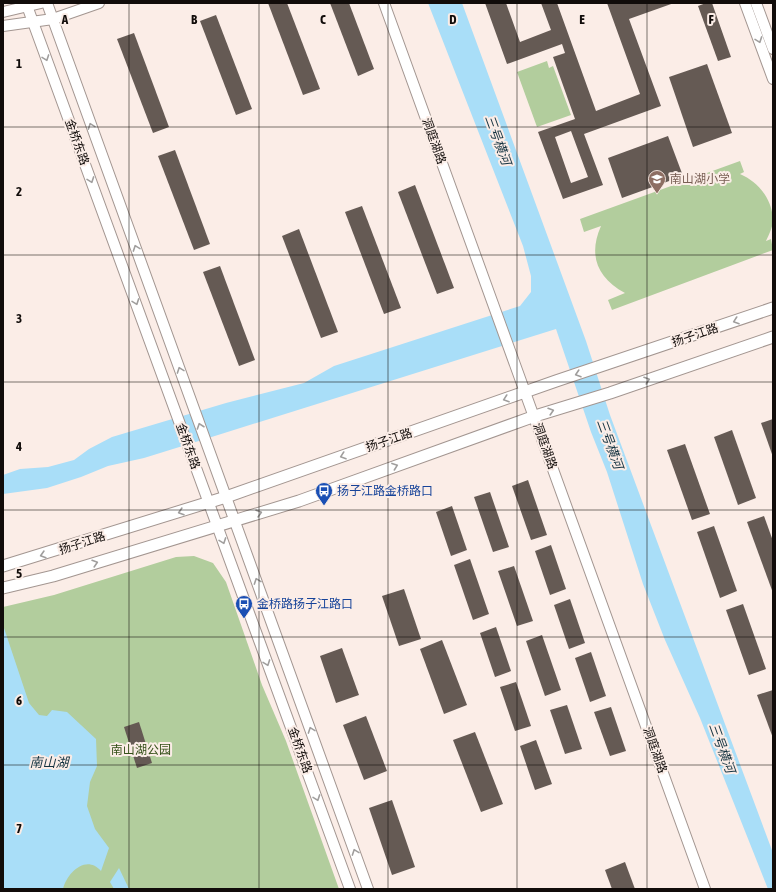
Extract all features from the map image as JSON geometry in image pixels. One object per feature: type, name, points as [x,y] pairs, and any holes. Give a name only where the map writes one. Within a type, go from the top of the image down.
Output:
[{"type":"main road","name":"扬子江路","points":[[3,566],[226,497],[556,381],[773,308]]},
{"type":"main road","name":"扬子江路","points":[[3,588],[53,576],[299,501],[535,416],[610,393],[773,338]]},
{"type":"street","points":[[3,12],[27,5],[41,3]]},
{"type":"street","name":"金桥东路","points":[[48,3],[52,18],[368,889]]},
{"type":"street","points":[[3,26],[52,18],[99,3]]},
{"type":"street","name":"洞庭湖路","points":[[384,3],[496,308],[705,889]]},
{"type":"street","points":[[745,3],[773,79]]},
{"type":"street","points":[[756,3],[773,49]]},
{"type":"street","name":"金桥东路","points":[[27,5],[350,889]]},
{"type":"green space","points":[[547,61],[549,68],[553,66],[571,115],[537,127],[517,72]]},
{"type":"green space","points":[[740,161],[744,172],[740,174],[753,181],[758,186],[767,198],[770,205],[773,222],[766,241],[771,239],[773,250],[612,310],[608,300],[625,293],[615,287],[608,280],[598,265],[595,256],[595,247],[601,226],[584,232],[580,219]]},
{"type":"green space","name":"南山湖公园","points":[[194,556],[213,563],[226,582],[262,685],[286,741],[339,889],[3,889],[3,607],[54,595],[176,557]]},
{"type":"water","name":"三号横河","points":[[428,3],[462,3],[586,341],[610,415],[773,853],[773,889],[768,889],[700,718],[665,640],[643,584],[607,472],[591,432],[556,329],[144,458],[108,466],[47,488],[3,494],[3,475],[20,469],[48,467],[74,460],[89,449],[112,437],[226,403],[304,383],[334,366],[520,306],[531,292],[531,276],[523,246]]},
{"type":"water","name":"南山湖","points":[[3,625],[29,703],[39,715],[47,716],[52,710],[67,712],[96,739],[97,766],[90,782],[87,806],[95,829],[109,848],[101,871],[95,866],[89,864],[83,865],[73,872],[65,883],[63,889],[3,889]]},
{"type":"water","points":[[119,868],[129,889],[114,889],[110,882]]},
{"type":"building","points":[[268,3],[287,3],[320,89],[303,95]]},
{"type":"building","points":[[330,3],[349,3],[374,69],[358,76]]},
{"type":"building","points":[[485,3],[506,3],[520,42],[551,30],[541,3],[557,3],[596,111],[640,94],[607,3],[674,3],[629,19],[661,106],[584,134],[603,185],[563,199],[538,132],[575,119],[553,57],[565,53],[562,44],[507,64]],"holes":[[[571,131],[588,177],[571,183],[555,137]]]},
{"type":"building","points":[[706,3],[712,3],[731,57],[718,61],[698,6]]},
{"type":"building","points":[[216,15],[252,109],[236,115],[200,21]]},
{"type":"building","points":[[134,33],[169,127],[153,133],[117,39]]},
{"type":"building","points":[[707,64],[732,133],[693,147],[669,77]]},
{"type":"building","points":[[668,136],[683,176],[622,198],[608,158]]},
{"type":"building","points":[[175,150],[210,244],[194,250],[158,156]]},
{"type":"building","points":[[415,185],[454,288],[437,294],[398,192]]},
{"type":"building","points":[[362,206],[401,308],[384,314],[345,212]]},
{"type":"building","points":[[299,229],[338,332],[321,338],[282,236]]},
{"type":"building","points":[[220,266],[255,360],[239,366],[203,272]]},
{"type":"building","points":[[773,419],[773,457],[761,423]]},
{"type":"building","points":[[732,430],[756,498],[738,505],[714,437]]},
{"type":"building","points":[[685,444],[710,514],[692,520],[667,450]]},
{"type":"building","points":[[528,480],[547,535],[531,540],[512,486]]},
{"type":"building","points":[[490,492],[509,547],[493,552],[474,497]]},
{"type":"building","points":[[452,506],[467,550],[451,556],[436,512]]},
{"type":"building","points":[[764,516],[773,541],[773,593],[747,522]]},
{"type":"building","points":[[714,526],[737,591],[720,598],[697,532]]},
{"type":"building","points":[[551,545],[566,589],[550,595],[535,551]]},
{"type":"building","points":[[470,559],[489,614],[473,620],[454,565]]},
{"type":"building","points":[[514,566],[533,621],[517,626],[498,571]]},
{"type":"building","points":[[404,589],[421,639],[399,646],[382,596]]},
{"type":"building","points":[[570,599],[585,643],[569,649],[554,605]]},
{"type":"building","points":[[743,604],[766,669],[749,675],[726,610]]},
{"type":"building","points":[[496,627],[511,671],[495,677],[480,633]]},
{"type":"building","points":[[542,635],[561,690],[545,696],[526,641]]},
{"type":"building","points":[[442,640],[467,705],[444,714],[420,649]]},
{"type":"building","points":[[342,648],[359,695],[336,703],[320,656]]},
{"type":"building","points":[[591,652],[606,696],[590,702],[575,658]]},
{"type":"building","points":[[516,682],[531,726],[515,731],[500,687]]},
{"type":"building","points":[[773,690],[773,738],[757,695]]},
{"type":"building","points":[[567,705],[582,749],[565,754],[550,710]]},
{"type":"building","points":[[611,707],[626,751],[610,756],[594,712]]},
{"type":"building","points":[[366,716],[387,771],[364,780],[343,725]]},
{"type":"building","points":[[139,722],[152,763],[137,768],[124,727]]},
{"type":"building","points":[[475,732],[503,804],[481,812],[453,740]]},
{"type":"building","points":[[536,740],[552,784],[535,790],[520,746]]},
{"type":"building","points":[[392,800],[415,867],[392,875],[369,808]]},
{"type":"building","points":[[625,862],[635,889],[612,889],[605,870]]},
{"type":"place","name":"南山湖小学","points":[[657,194]]},
{"type":"place","name":"扬子江路金桥路口","points":[[324,506]]},
{"type":"place","name":"金桥路扬子江路口","points":[[244,619]]}]
